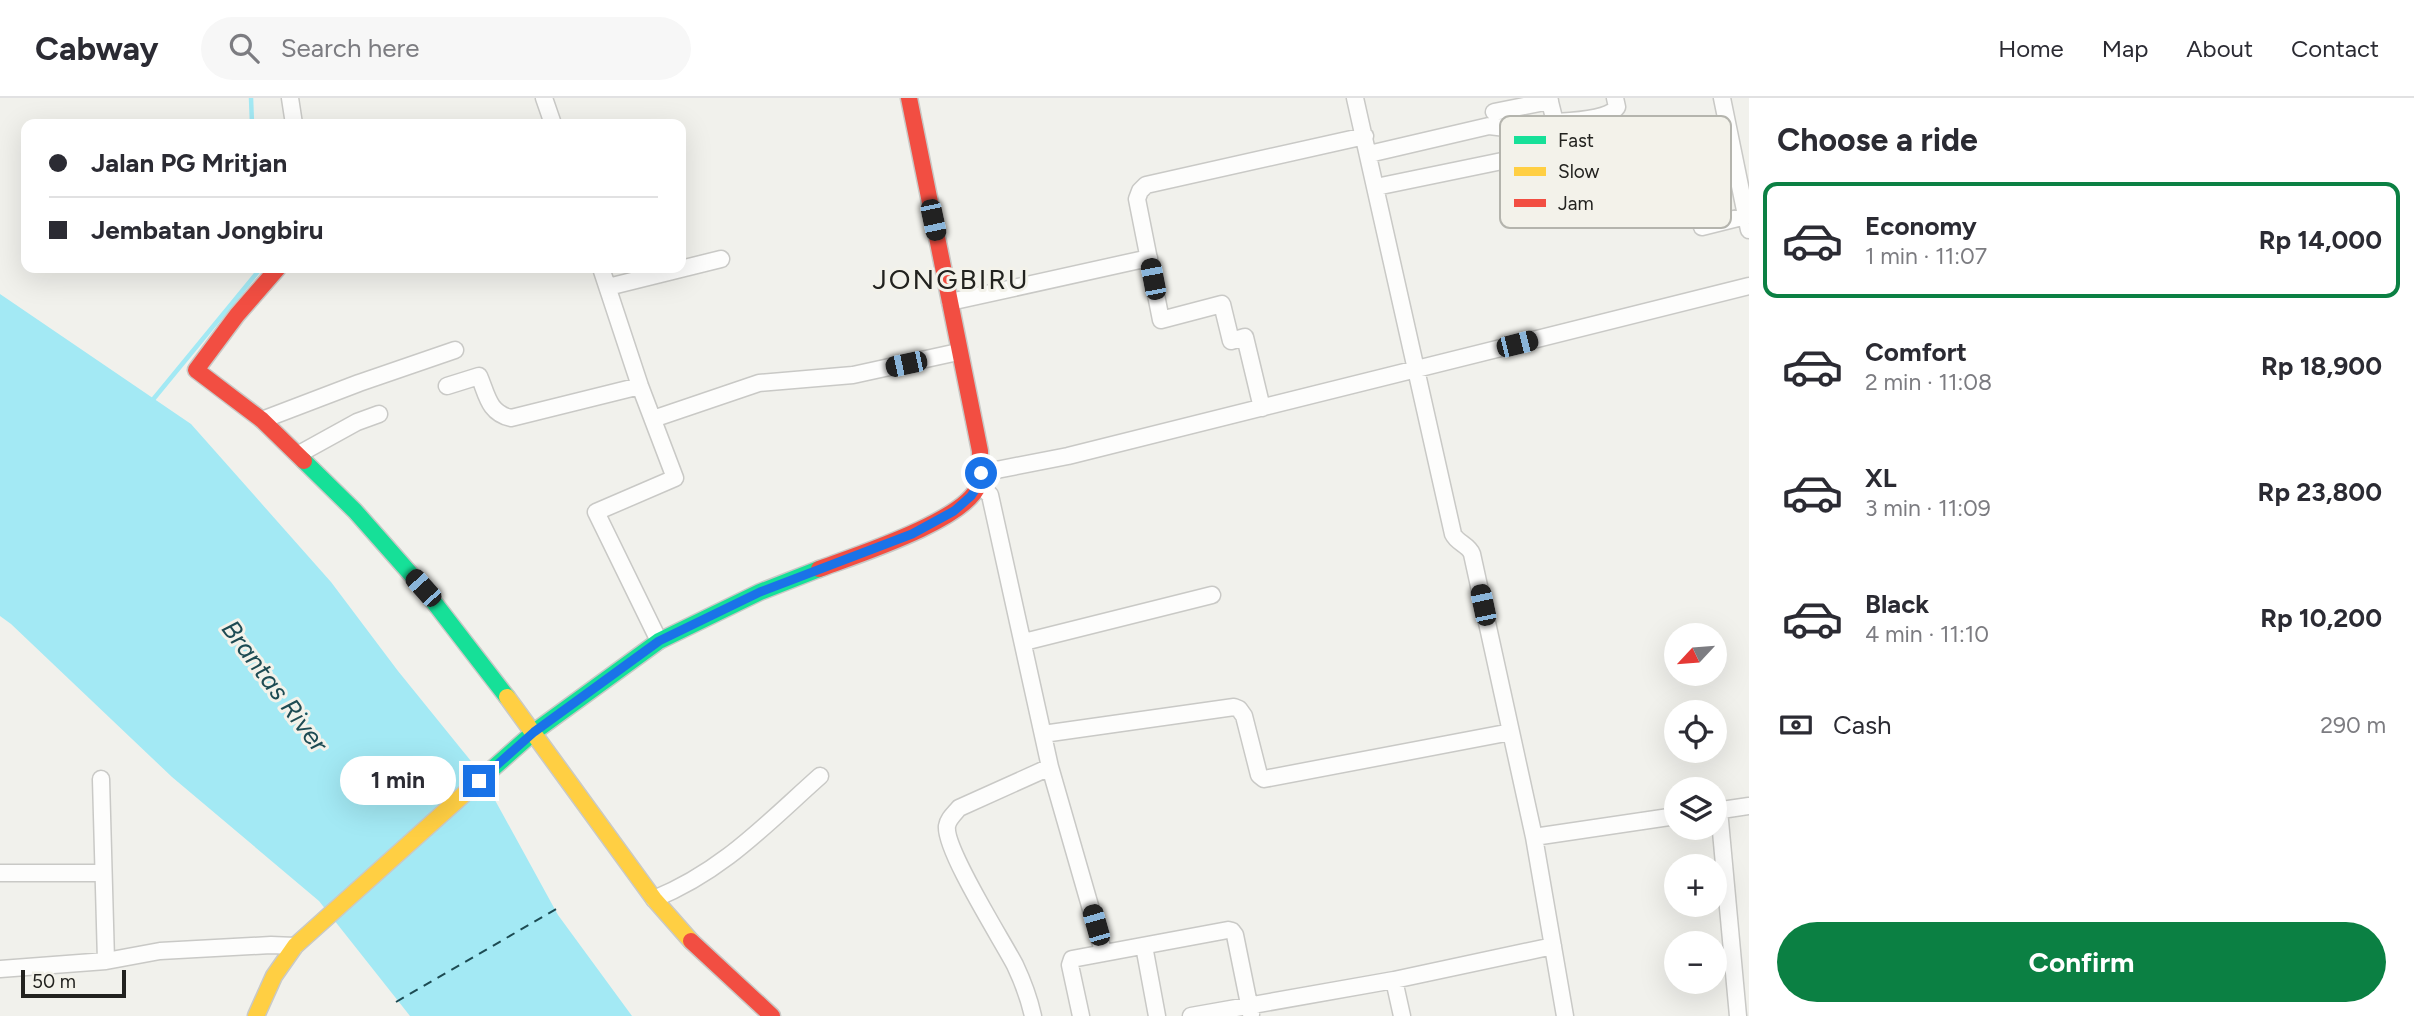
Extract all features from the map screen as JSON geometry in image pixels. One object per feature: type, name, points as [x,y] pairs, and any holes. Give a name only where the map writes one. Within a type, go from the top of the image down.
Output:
[{"type":"main road","points":[[256,1016],[274,976],[295,946],[534,732],[608,676],[659,641],[760,592],[912,534],[954,511],[971,496],[980,479],[980,451],[909,98]]},
{"type":"main road","points":[[274,273],[237,315],[196,370],[262,420],[299,454],[423,588],[534,732],[654,899],[696,947],[772,1016]]},
{"type":"street","points":[[290,98],[293,119]]},
{"type":"street","points":[[544,98],[550,119]]},
{"type":"street","points":[[1355,98],[1453,534],[1457,541],[1471,551],[1534,837],[1565,1016]]},
{"type":"street","points":[[1598,116],[1613,112],[1617,107],[1615,98]]},
{"type":"street","points":[[1722,98],[1726,116]]},
{"type":"street","points":[[1369,154],[1493,112],[1550,100]]},
{"type":"street","points":[[1262,408],[1245,337],[1231,341],[1222,304],[1161,320],[1138,199],[1140,191],[1146,185],[1365,136]]},
{"type":"street","points":[[1731,143],[1747,223]]},
{"type":"street","points":[[1376,187],[1500,161]]},
{"type":"street","points":[[950,302],[1149,258]]},
{"type":"street","points":[[686,267],[721,259]]},
{"type":"street","points":[[603,273],[640,386],[676,478],[596,512],[659,641]]},
{"type":"street","points":[[608,286],[662,273]]},
{"type":"street","points":[[1103,951],[1051,767],[990,495],[980,479],[1749,286]]},
{"type":"street","points":[[262,420],[455,350]]},
{"type":"street","points":[[653,419],[759,383],[853,375],[958,352]]},
{"type":"street","points":[[447,386],[478,376],[494,411],[511,418],[640,386]]},
{"type":"street","points":[[299,454],[357,422],[379,414]]},
{"type":"street","points":[[1024,642],[1212,595]]},
{"type":"street","points":[[1043,734],[1234,706],[1244,716],[1258,775],[1264,779],[1511,732]]},
{"type":"street","points":[[1033,1016],[1028,994],[1016,966],[971,887],[949,839],[947,827],[949,819],[959,808],[1051,767]]},
{"type":"street","points":[[654,899],[702,876],[732,855],[820,776]]},
{"type":"street","points":[[100,779],[106,961]]},
{"type":"street","points":[[1727,809],[1749,806]]},
{"type":"street","points":[[1534,837],[1664,818]]},
{"type":"street","points":[[1720,840],[1738,1016]]},
{"type":"street","points":[[0,873],[103,873]]},
{"type":"street","points":[[1081,1016],[1070,965],[1072,958],[1232,931],[1250,1011]]},
{"type":"street","points":[[0,969],[106,961],[160,951],[295,946]]},
{"type":"street","points":[[1144,946],[1157,1016]]},
{"type":"street","points":[[1191,1016],[1250,1011],[1553,946]]},
{"type":"street","points":[[1394,980],[1402,1016]]},
{"type":"water","name":"Brantas River","points":[[0,294],[191,424],[331,582],[398,671],[479,771],[558,915],[632,1016],[410,1016],[319,901],[172,777],[0,616]]},
{"type":"waterway","points":[[251,98],[252,119]]},
{"type":"waterway","points":[[151,402],[257,273]]},
{"type":"ferry route","points":[[396,1002],[558,908]]},
{"type":"traffic: fast","points":[[304,461],[355,511],[423,588],[507,697]]},
{"type":"traffic: fast","points":[[482,778],[534,732],[659,641],[760,592],[819,569]]},
{"type":"traffic: slow","points":[[507,697],[654,899],[691,941]]},
{"type":"traffic: slow","points":[[256,1016],[274,976],[295,946],[482,778]]},
{"type":"traffic: jam","points":[[819,569],[882,546],[933,523],[954,511],[970,497],[980,480],[980,451],[909,98]]},
{"type":"traffic: jam","points":[[274,273],[237,315],[196,370],[262,420],[304,461]]},
{"type":"traffic: jam","points":[[691,941],[772,1016]]},
{"type":"district","name":"JONGBIRU","points":[[951,279]]},
{"type":"route","points":[[479,781],[534,732],[659,641],[760,592],[912,534],[954,511],[971,496],[979,484],[981,473]]}]
